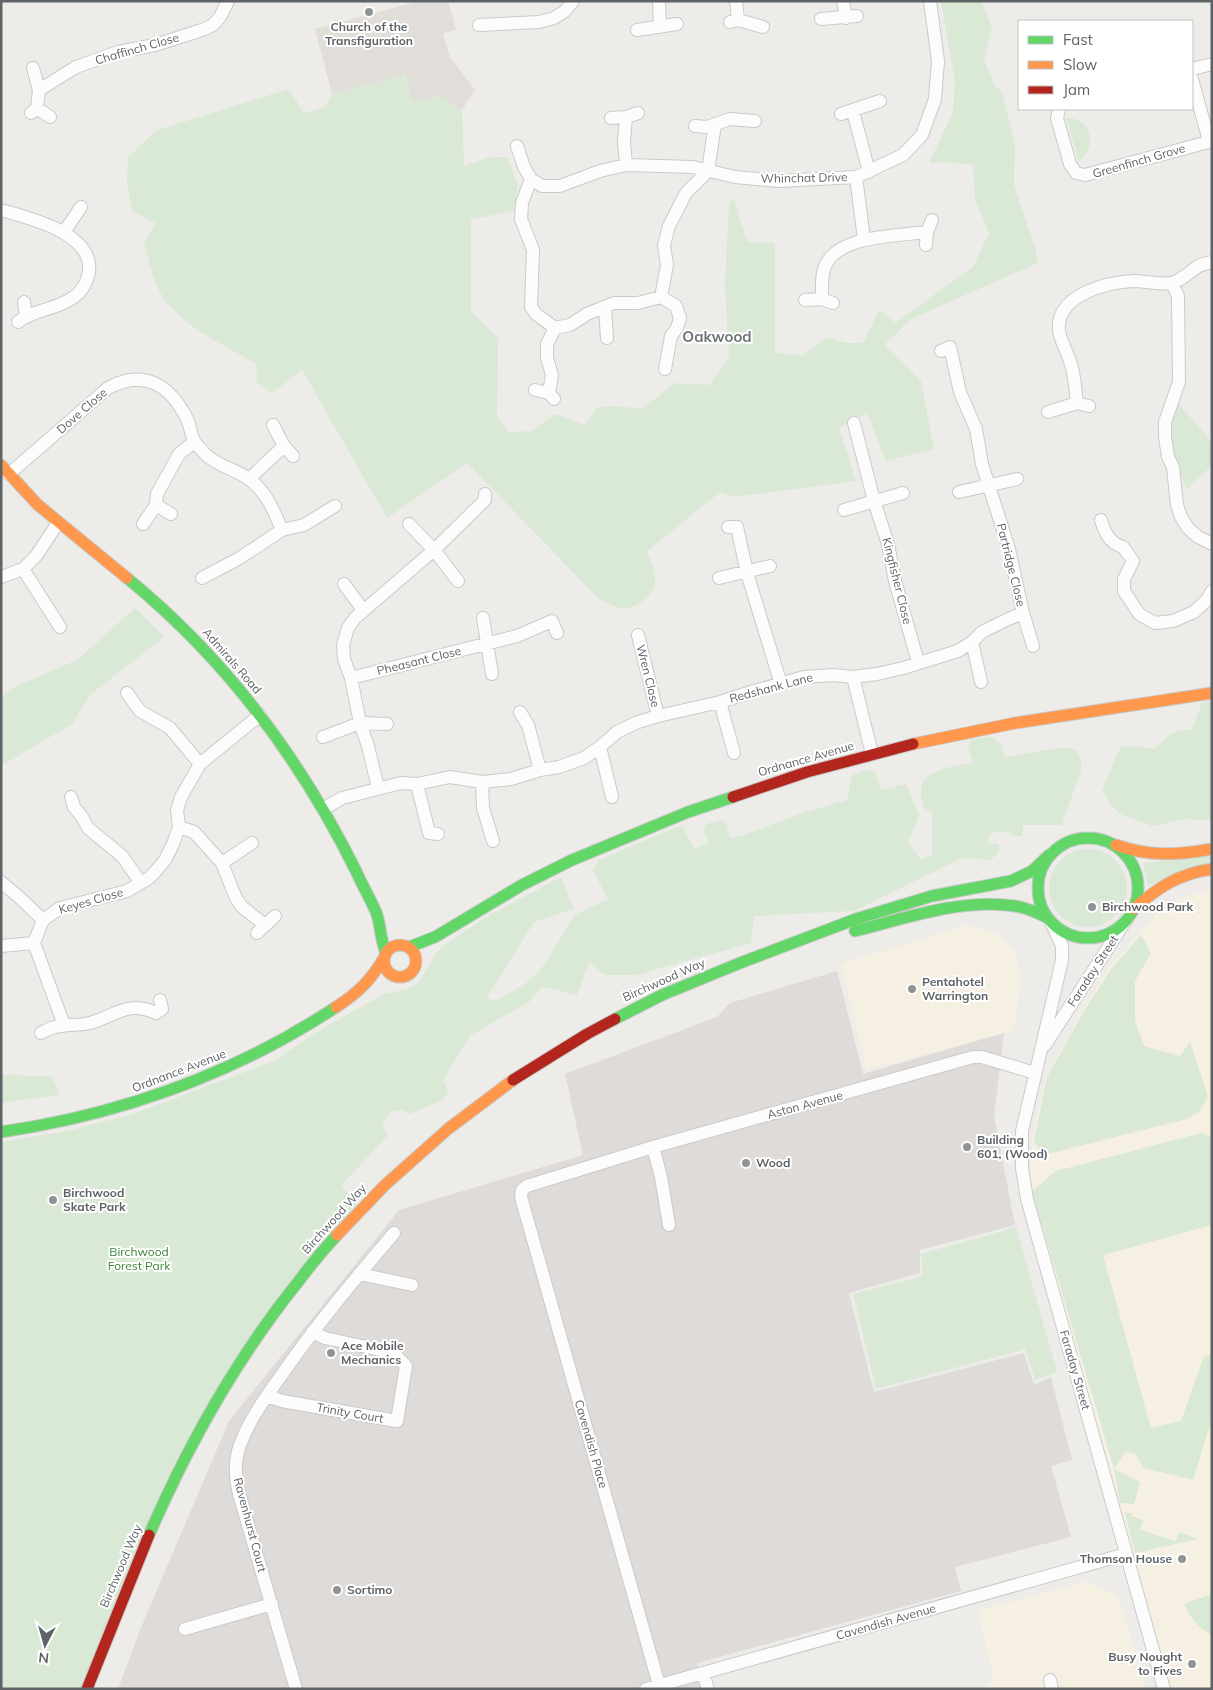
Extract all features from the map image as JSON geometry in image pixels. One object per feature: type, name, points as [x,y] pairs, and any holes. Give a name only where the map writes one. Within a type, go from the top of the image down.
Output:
[{"type":"street","name":"Chaffinch Close","points":[[39,90],[76,67],[118,52],[155,45],[213,25],[220,18],[228,1]]},
{"type":"street","points":[[479,24],[539,22],[554,18],[573,1]]},
{"type":"street","points":[[659,1],[660,27]]},
{"type":"street","points":[[736,1],[734,21],[763,27]]},
{"type":"street","points":[[820,18],[852,17],[843,1]]},
{"type":"street","name":"Whinchat Drive","points":[[531,179],[542,186],[560,186],[600,171],[626,165],[693,167],[735,177],[779,181],[856,177],[869,172],[903,155],[922,135],[935,99],[938,61],[930,1]]},
{"type":"street","points":[[638,30],[677,24]]},
{"type":"street","points":[[1193,70],[1212,64]]},
{"type":"street","points":[[33,68],[39,90],[33,111],[50,117]]},
{"type":"street","name":"Greenfinch Grove","points":[[1059,110],[1057,118],[1070,164],[1076,172],[1085,176],[1210,141],[1193,82]]},
{"type":"street","points":[[869,172],[847,112],[880,101]]},
{"type":"street","points":[[612,118],[632,115],[624,142],[626,165]]},
{"type":"street","points":[[695,126],[708,127],[730,119],[755,121]]},
{"type":"street","points":[[661,297],[667,264],[664,245],[669,226],[686,193],[708,171],[715,124]]},
{"type":"street","points":[[517,146],[524,167],[531,179],[522,203],[521,218],[533,250],[531,308],[555,328],[570,325],[587,314],[614,303],[638,303],[661,297],[676,306],[680,318],[677,328],[671,336],[663,371]]},
{"type":"street","points":[[856,177],[864,239]]},
{"type":"street","points":[[64,232],[81,207]]},
{"type":"street","points":[[1,210],[64,232],[78,243],[86,256],[89,268],[87,281],[71,299],[22,319],[24,302]]},
{"type":"street","points":[[805,300],[827,301],[825,265],[838,250],[864,239],[930,226],[926,245]]},
{"type":"street","points":[[1048,412],[1083,404],[1059,330],[1060,317],[1067,305],[1085,293],[1110,284],[1132,281],[1172,283],[1199,266],[1212,262]]},
{"type":"street","points":[[1172,283],[1178,296],[1178,382],[1165,422],[1168,457],[1173,467],[1177,505],[1181,517],[1198,538],[1212,544]]},
{"type":"street","points":[[605,307],[607,338]]},
{"type":"street","points":[[535,390],[552,396],[552,375],[547,358],[547,344],[555,328]]},
{"type":"street","name":"Partridge Close","points":[[941,351],[950,347],[960,392],[976,429],[982,464],[1009,549],[1023,613],[1033,646]]},
{"type":"street","name":"Dove Close","points":[[5,470],[108,388],[129,380],[145,380],[159,384],[175,398],[188,419],[194,442]]},
{"type":"street","name":"Kingfisher Close","points":[[854,423],[874,501],[888,544],[894,581],[918,662]]},
{"type":"street","points":[[248,479],[288,451],[273,424]]},
{"type":"street","points":[[143,524],[156,506],[157,494],[169,470],[179,454],[194,442],[207,456],[248,479],[263,493],[274,510],[282,530]]},
{"type":"street","name":"Admirals Road","points":[[5,470],[58,523],[178,622],[234,681],[302,773],[323,809],[350,860],[380,924],[385,955]]},
{"type":"street","points":[[959,492],[1017,479]]},
{"type":"street","points":[[844,510],[903,493]]},
{"type":"street","points":[[378,788],[360,723],[351,678],[344,659],[343,645],[348,628],[362,610],[434,550],[485,500],[484,494]]},
{"type":"street","points":[[156,506],[171,514]]},
{"type":"street","points":[[202,578],[282,530],[304,525],[335,506]]},
{"type":"street","points":[[1100,520],[1105,535],[1116,545],[1123,547],[1133,561],[1124,579],[1124,591],[1140,614],[1155,623],[1173,621],[1194,612],[1206,601],[1212,591]]},
{"type":"street","points":[[1,578],[23,569],[36,556],[58,523]]},
{"type":"street","points":[[410,524],[434,550],[458,581]]},
{"type":"street","points":[[728,527],[737,527],[747,573],[781,684]]},
{"type":"street","points":[[719,578],[747,573],[770,566]]},
{"type":"street","points":[[23,569],[60,627]]},
{"type":"street","points":[[344,584],[362,610]]},
{"type":"street","name":"Redshank Lane","points":[[323,809],[342,798],[402,783],[417,784],[450,777],[482,782],[511,779],[540,770],[559,767],[584,758],[617,732],[638,722],[720,702],[804,677],[833,675],[853,677],[903,668],[958,651],[972,642],[982,632],[1023,613]]},
{"type":"street","points":[[483,618],[492,674]]},
{"type":"street","name":"Pheasant Close","points":[[351,678],[517,636],[552,621],[557,633]]},
{"type":"street","name":"Wren Close","points":[[639,633],[658,716]]},
{"type":"street","points":[[972,642],[981,682]]},
{"type":"street","points":[[853,677],[872,754]]},
{"type":"street","points":[[127,693],[140,711],[170,728],[200,764]]},
{"type":"street","name":"Ordnance Avenue","points":[[407,946],[435,937],[522,885],[572,860],[632,834],[739,793],[872,754],[1015,723],[1212,693]]},
{"type":"street","name":"Redshank Lane","points":[[720,702],[734,753]]},
{"type":"street","points":[[520,712],[528,726],[540,770]]},
{"type":"street","name":"Keyes Close","points":[[34,943],[43,920],[60,908],[127,891],[155,872],[165,860],[179,826],[178,810],[181,797],[200,764],[260,715]]},
{"type":"street","points":[[324,737],[360,723],[387,724]]},
{"type":"street","points":[[600,747],[612,797]]},
{"type":"street","points":[[482,782],[483,808],[493,841]]},
{"type":"street","points":[[417,784],[428,833],[438,834]]},
{"type":"street","name":"Keyes Close","points":[[70,795],[74,807],[88,828],[122,856],[140,883]]},
{"type":"street","points":[[179,826],[194,832],[222,863],[240,906],[261,929],[275,916]]},
{"type":"street","points":[[1212,849],[1162,856],[1144,854],[1097,839],[1084,838],[1071,841],[1059,847],[1050,855],[1042,867],[1038,893],[1041,906],[1050,920],[1062,931],[1090,938],[1118,928],[1130,913],[1160,887],[1178,877],[1212,869]]},
{"type":"street","points":[[222,863],[252,843]]},
{"type":"street","points":[[1109,843],[1122,852],[1132,864],[1137,879],[1137,895],[1130,913]]},
{"type":"street","name":"Birchwood Way","points":[[87,1689],[122,1598],[165,1497],[189,1448],[227,1382],[255,1338],[291,1289],[357,1214],[430,1143],[489,1097],[543,1060],[599,1026],[646,1002],[845,921],[948,892],[997,885],[1018,879],[1032,872],[1050,855]]},
{"type":"street","name":"Keyes Close","points":[[1,882],[43,920]]},
{"type":"street","name":"Birchwood Way","points":[[787,946],[925,914],[974,906],[1014,906],[1029,910],[1050,920]]},
{"type":"street","name":"Faraday Street","points":[[1042,1049],[1130,913]]},
{"type":"street","name":"Faraday Street","points":[[1050,920],[1062,946],[1062,960],[1022,1131],[1022,1168],[1027,1199],[1164,1689]]},
{"type":"street","name":"Admirals Road","points":[[380,924],[393,932],[407,946]]},
{"type":"street","name":"Ordnance Avenue","points":[[417,965],[435,937]]},
{"type":"street","points":[[1,946],[34,943],[64,1025]]},
{"type":"street","points":[[394,946],[407,946],[416,955],[417,965],[412,974],[403,978],[393,976],[388,973],[384,963],[385,955],[394,946]]},
{"type":"street","name":"Ordnance Avenue","points":[[1,1132],[98,1115],[174,1089],[244,1061],[321,1018],[352,997],[374,975],[385,955]]},
{"type":"street","name":"Ordnance Avenue","points":[[352,997],[403,978]]},
{"type":"street","points":[[41,1033],[53,1027],[89,1023],[103,1019],[120,1010],[148,1009],[156,1013],[162,1009],[160,1000]]},
{"type":"street","name":"Aston Avenue","points":[[522,1203],[522,1190],[527,1186],[653,1147],[974,1057],[982,1057],[1035,1073]]},
{"type":"street","points":[[653,1147],[669,1225]]},
{"type":"street","name":"Cavendish Place","points":[[522,1203],[659,1685]]},
{"type":"street","points":[[266,1396],[312,1332],[394,1233]]},
{"type":"street","points":[[359,1274],[412,1285]]},
{"type":"street","name":"Trinity Court","points":[[266,1396],[282,1401],[397,1421],[406,1366],[394,1353],[325,1338],[312,1332]]},
{"type":"street","name":"Ravenhurst Court","points":[[266,1396],[240,1445],[236,1457],[236,1479],[296,1689]]},
{"type":"street","name":"Cavendish Avenue","points":[[646,1689],[1126,1554]]},
{"type":"street","points":[[185,1629],[272,1604]]},
{"type":"street","points":[[703,1673],[708,1689]]},
{"type":"shaded area","points":[[419,1],[448,1],[456,29],[443,34],[450,57],[475,90],[462,110],[439,95],[412,103],[405,75],[332,94],[315,29]]},
{"type":"shaded area","points":[[1212,887],[1212,1689],[1169,1689],[1113,1478],[1038,1228],[1029,1192],[1032,1141],[1046,1076],[1109,967],[1165,905]]},
{"type":"shaded area","points":[[967,925],[997,934],[1014,951],[1021,975],[1014,1030],[867,1070],[841,964]]},
{"type":"shaded area","points":[[837,971],[863,1074],[1004,1033],[994,1116],[1015,1225],[920,1250],[920,1273],[849,1293],[874,1392],[1024,1353],[1034,1385],[1051,1377],[1072,1460],[1051,1466],[1071,1537],[955,1567],[961,1591],[697,1663],[704,1689],[118,1689],[140,1630],[229,1421],[399,1210],[583,1155],[565,1074],[717,1017],[730,1003]]},
{"type":"shaded area","points":[[1087,1581],[1118,1596],[1146,1689],[986,1689],[994,1680],[978,1611]]},
{"type":"green space","points":[[941,1],[981,1],[992,28],[984,60],[994,84],[1002,92],[1015,144],[1014,186],[1035,247],[1038,263],[913,318],[884,345],[921,381],[934,449],[886,461],[867,413],[839,428],[856,481],[733,497],[720,492],[646,552],[655,572],[654,585],[647,597],[630,608],[617,607],[598,598],[467,463],[387,518],[302,370],[272,393],[257,382],[256,364],[192,326],[170,307],[156,284],[144,244],[155,223],[132,211],[127,181],[128,157],[157,130],[289,89],[304,113],[326,107],[332,94],[405,75],[412,102],[439,95],[462,110],[464,166],[490,157],[507,157],[518,185],[514,210],[471,220],[471,311],[498,338],[497,417],[509,432],[532,431],[555,414],[585,425],[597,407],[616,406],[642,409],[675,383],[709,385],[729,358],[725,283],[729,203],[734,199],[747,242],[775,243],[775,352],[802,356],[827,337],[846,343],[863,343],[879,310],[895,323],[973,267],[989,233],[975,199],[973,165],[947,162],[929,163],[953,112],[955,83]]},
{"type":"green space","points":[[1066,118],[1081,122],[1089,134],[1089,149],[1079,161]]},
{"type":"green space","points":[[1179,404],[1212,442],[1212,466],[1186,489],[1172,455],[1171,420]]},
{"type":"green space","points":[[135,608],[164,637],[90,695],[72,724],[1,766],[1,696],[16,686],[77,660]]},
{"type":"green space","points":[[1212,700],[1212,821],[1187,819],[1152,826],[1120,814],[1111,805],[1102,790],[1122,745],[1154,749],[1171,733],[1192,729],[1202,703]]},
{"type":"green space","name":"Birchwood Forest Park","points":[[993,737],[1002,745],[1005,758],[1060,748],[1073,749],[1078,753],[1081,770],[1062,825],[1023,825],[1022,836],[1011,835],[1010,831],[992,832],[987,841],[991,844],[998,844],[1000,848],[997,855],[989,860],[962,858],[854,911],[754,916],[751,943],[636,975],[605,975],[589,962],[577,995],[542,987],[529,1002],[470,1036],[443,1081],[449,1091],[443,1100],[410,1114],[404,1110],[391,1111],[382,1123],[387,1136],[342,1185],[357,1204],[230,1366],[81,1689],[1,1689],[1,1142],[67,1131],[133,1114],[274,1061],[315,1033],[382,995],[410,988],[417,984],[434,956],[443,946],[486,917],[561,877],[574,909],[534,922],[486,999],[497,1000],[525,984],[540,971],[575,915],[608,899],[593,871],[599,860],[682,825],[694,849],[708,843],[704,830],[706,824],[721,820],[726,822],[730,838],[747,834],[805,812],[847,800],[852,776],[860,772],[869,771],[875,772],[881,790],[906,784],[919,815],[912,834],[907,841],[920,859],[932,855],[932,812],[925,810],[921,797],[922,786],[932,773],[973,763],[968,748],[972,739]]},
{"type":"green space","points":[[1088,849],[1103,852],[1116,860],[1124,873],[1127,888],[1124,903],[1116,916],[1103,924],[1088,927],[1073,924],[1060,916],[1052,903],[1049,888],[1052,873],[1060,860],[1073,852]]},
{"type":"green space","points":[[1212,856],[1212,863],[1148,885],[1143,863]]},
{"type":"green space","points":[[1141,935],[1151,953],[1135,981],[1135,1021],[1144,1046],[1180,1056],[1190,1042],[1208,1096],[1200,1111],[1187,1119],[1044,1155],[1034,1141],[1047,1077],[1083,1013],[1111,969]]},
{"type":"green space","points":[[1,1075],[52,1076],[59,1095],[1,1103]]},
{"type":"green space","points":[[1201,1133],[1212,1137],[1212,1225],[1103,1255],[1151,1428],[1181,1421],[1204,1356],[1212,1354],[1212,1419],[1193,1480],[1144,1468],[1135,1454],[1125,1452],[1114,1469],[1032,1191],[1056,1171]]},
{"type":"green space","points":[[1016,1227],[1057,1372],[1035,1380],[1025,1349],[876,1389],[853,1294],[923,1276],[921,1254]]},
{"type":"green space","points":[[1114,1469],[1140,1482],[1134,1504],[1120,1503]]},
{"type":"green space","points":[[1125,1513],[1132,1513],[1132,1516],[1143,1520],[1140,1530],[1176,1541],[1179,1532],[1198,1539],[1135,1553]]},
{"type":"green space","points":[[1212,1594],[1211,1635],[1194,1621],[1184,1604]]},
{"type":"traffic: fast","points":[[127,578],[163,609],[228,676],[285,750],[334,829],[356,871],[376,912],[386,953]]},
{"type":"traffic: fast","points":[[409,947],[435,937],[522,885],[572,860],[688,812],[733,797]]},
{"type":"traffic: fast","points":[[1088,838],[1107,842],[1123,853],[1134,869],[1138,888],[1134,907],[1123,923],[1107,934],[1088,938],[1069,934],[1053,923],[1042,907],[1038,888],[1042,869],[1053,853],[1069,842],[1088,838]]},
{"type":"traffic: fast","points":[[615,1019],[662,995],[856,919],[932,896],[1011,881],[1032,871],[1049,855]]},
{"type":"traffic: fast","points":[[855,931],[914,915],[975,905],[1015,906],[1028,909],[1048,918]]},
{"type":"traffic: fast","points":[[1,1132],[90,1114],[176,1088],[217,1072],[257,1053],[336,1007]]},
{"type":"traffic: fast","points":[[149,1535],[180,1468],[234,1372],[275,1311],[337,1235]]},
{"type":"traffic: slow","points":[[1,465],[38,505],[127,578]]},
{"type":"traffic: slow","points":[[913,744],[1015,723],[1212,693]]},
{"type":"traffic: slow","points":[[1116,845],[1140,852],[1164,854],[1212,849]]},
{"type":"traffic: slow","points":[[1133,909],[1152,894],[1179,878],[1212,869]]},
{"type":"traffic: slow","points":[[400,945],[412,949],[416,961],[412,973],[400,977],[388,973],[384,961],[388,949],[400,945]]},
{"type":"traffic: slow","points":[[336,1007],[351,997],[363,985],[384,958]]},
{"type":"traffic: slow","points":[[337,1235],[385,1185],[448,1129],[513,1080]]},
{"type":"traffic: jam","points":[[733,797],[807,772],[913,744]]},
{"type":"traffic: jam","points":[[513,1080],[615,1019]]},
{"type":"traffic: jam","points":[[87,1689],[149,1535]]},
{"type":"place","name":"Church of the Transfiguration","points":[[369,12]]},
{"type":"place","name":"Birchwood Park","points":[[1092,907]]},
{"type":"place","name":"Pentahotel Warrington","points":[[912,989]]},
{"type":"place","name":"Building 601, (Wood)","points":[[967,1147]]},
{"type":"place","name":"Wood","points":[[746,1163]]},
{"type":"place","name":"Birchwood Skate Park","points":[[53,1200]]},
{"type":"place","name":"Ace Mobile Mechanics","points":[[331,1353]]},
{"type":"place","name":"Thomson House","points":[[1182,1559]]},
{"type":"place","name":"Sortimo","points":[[337,1590]]},
{"type":"place","name":"Busy Nought to Fives","points":[[1192,1664]]},
{"type":"district","name":"Oakwood","points":[[717,337]]}]
